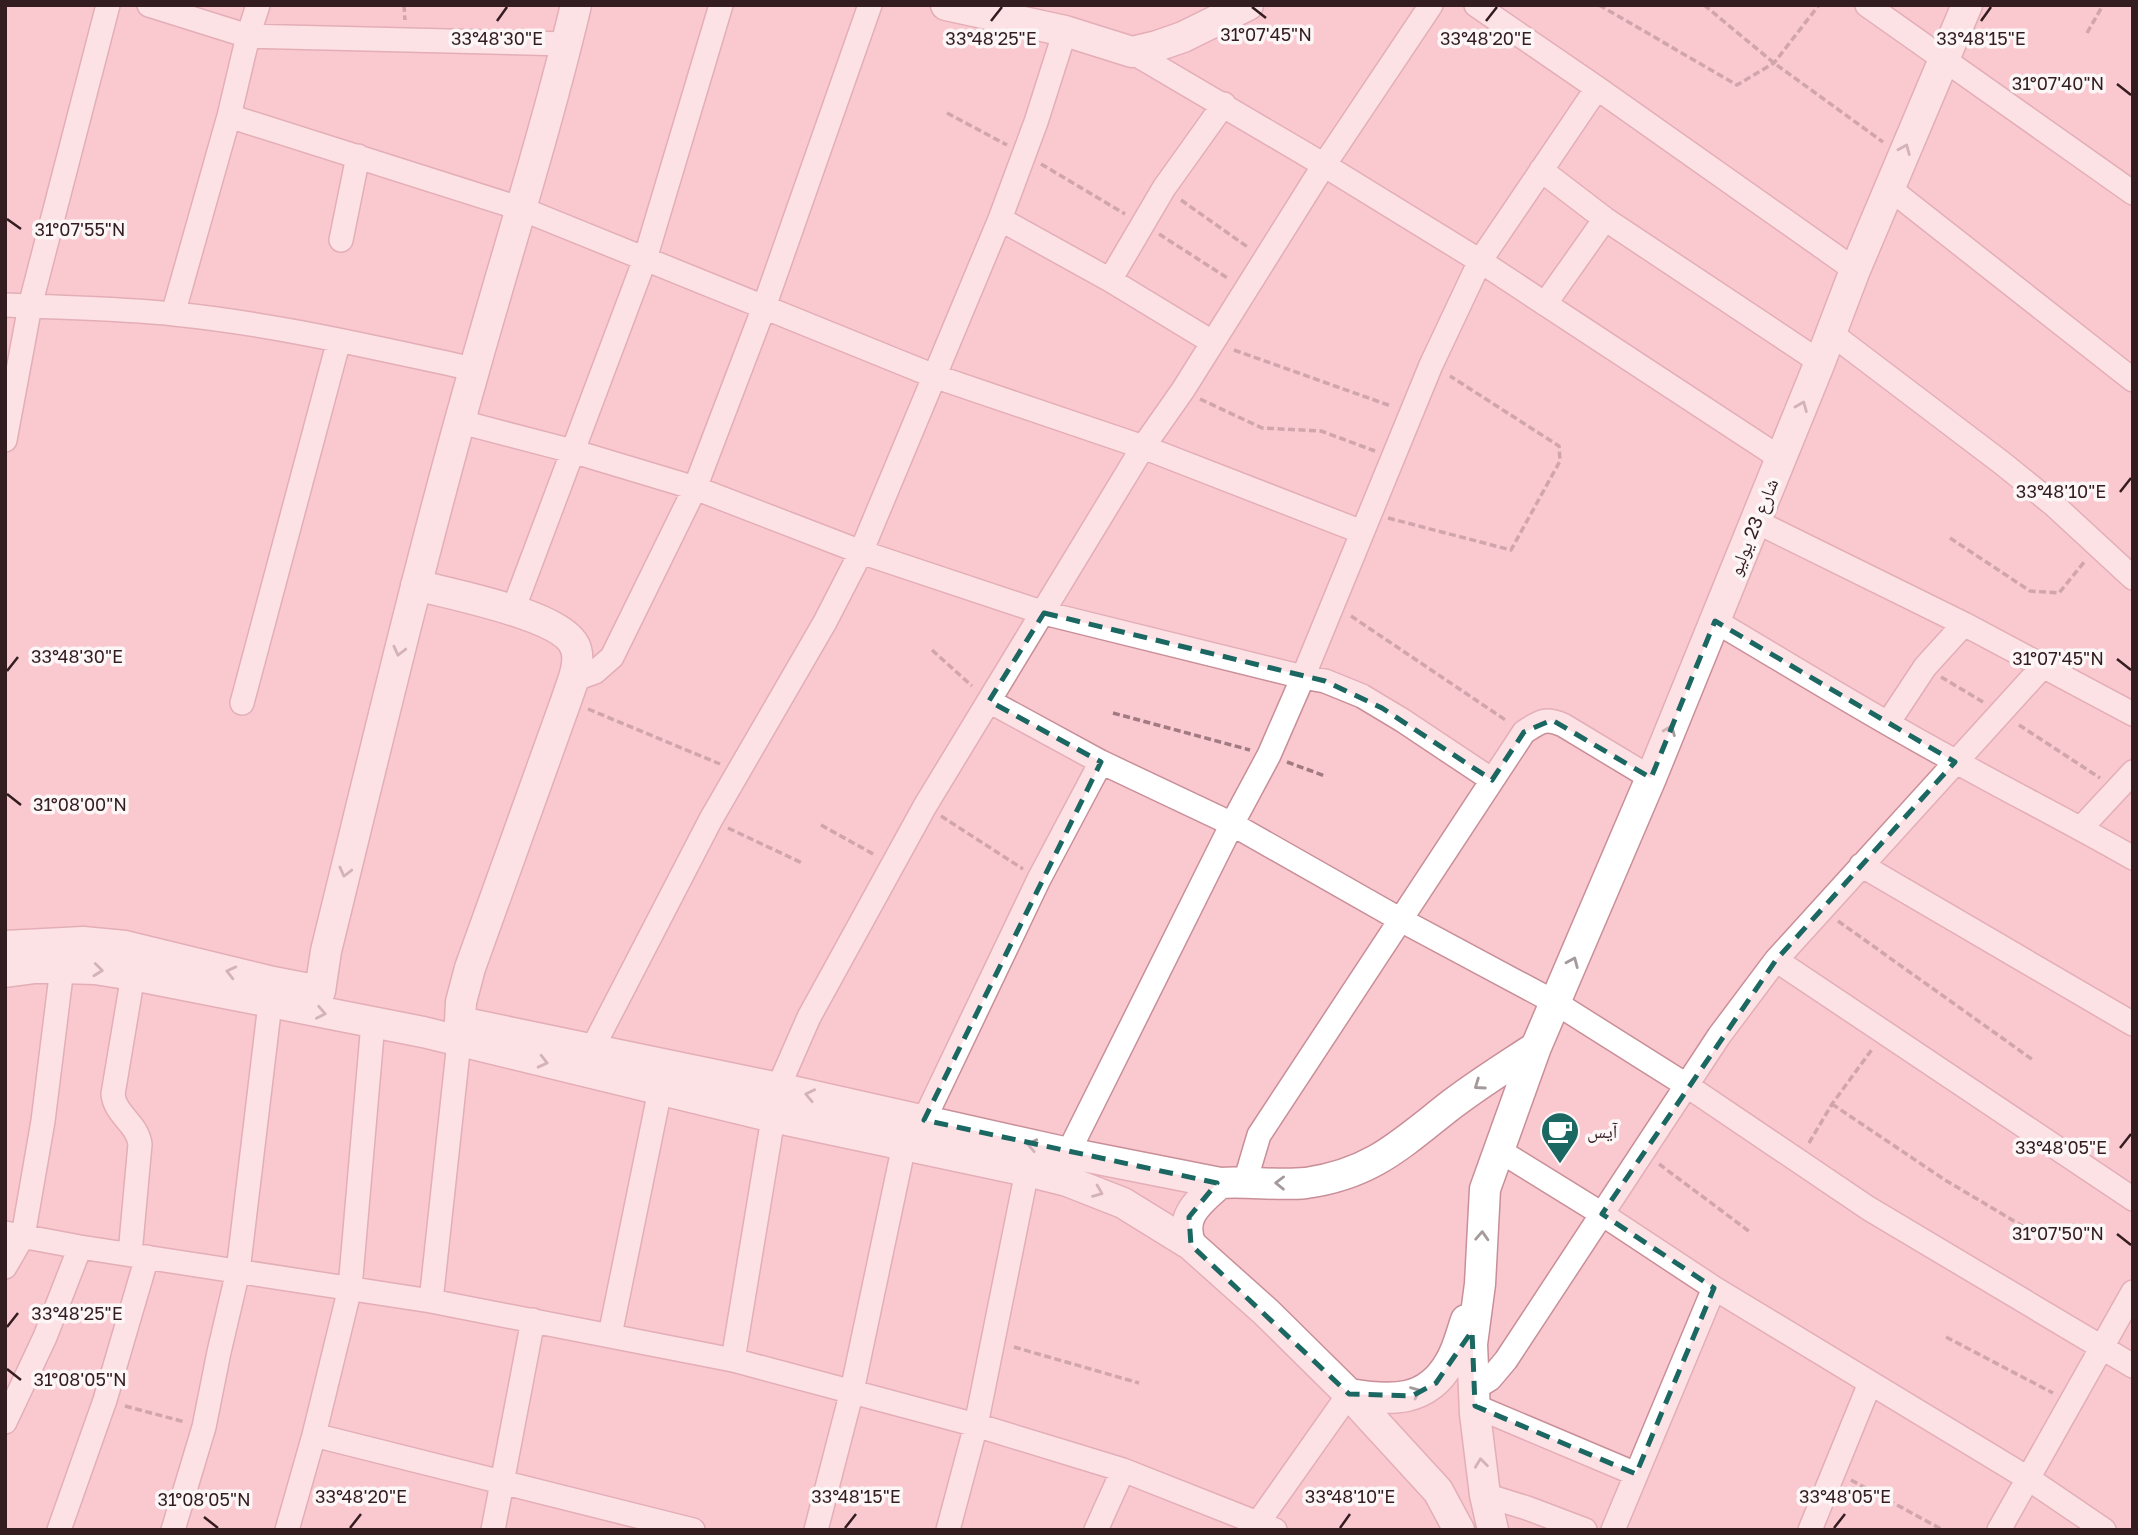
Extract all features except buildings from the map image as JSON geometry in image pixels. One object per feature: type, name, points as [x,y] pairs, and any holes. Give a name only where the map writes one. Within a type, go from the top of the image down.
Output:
[{"type":"street","points":[[5,440],[30,306],[108,5]]},
{"type":"street","points":[[149,5],[248,36],[567,44]]},
{"type":"street","points":[[173,314],[258,5]]},
{"type":"street","points":[[320,990],[326,951],[416,585],[474,369],[522,209],[576,5]]},
{"type":"street","points":[[513,610],[645,259],[722,5]]},
{"type":"street","points":[[570,690],[612,657],[695,488],[764,307],[870,5]]},
{"type":"street","points":[[1132,52],[1184,37],[1248,5]]},
{"type":"street","points":[[733,1360],[775,1102],[809,1017],[925,806],[1143,447],[1182,390],[1324,164],[1431,5]]},
{"type":"street","points":[[1476,5],[1854,271]]},
{"type":"street","points":[[1867,5],[2133,193]]},
{"type":"street","name":"شارع 23 يوليو","points":[[1480,1284],[1485,1189],[1497,1149],[1536,1048],[1651,778],[1832,334],[1854,271],[1966,5]]},
{"type":"street","points":[[965,7],[1065,31],[1132,52],[1324,164],[1480,261],[1780,458]]},
{"type":"street","points":[[592,1049],[711,819],[825,622],[861,552],[1000,219],[1065,31]]},
{"type":"street","points":[[1068,1153],[1269,755],[1431,365],[1480,261],[1597,88]]},
{"type":"street","points":[[1110,280],[1164,188],[1224,104]]},
{"type":"street","points":[[229,116],[522,209],[934,376],[1366,522]]},
{"type":"street","points":[[341,240],[358,156]]},
{"type":"street","points":[[1541,170],[1605,219],[1820,362]]},
{"type":"street","points":[[1889,188],[2133,380]]},
{"type":"street","points":[[1000,219],[1110,280],[1212,342]]},
{"type":"street","points":[[1545,304],[1605,219]]},
{"type":"street","points":[[5,305],[173,314],[223,320],[474,369]]},
{"type":"street","points":[[1832,334],[2054,505],[2133,578]]},
{"type":"street","points":[[242,703],[339,341]]},
{"type":"street","points":[[461,422],[572,451],[695,488],[861,552],[1044,613],[1325,681],[1362,696],[1492,780]]},
{"type":"street","points":[[1755,521],[1964,624],[2133,714]]},
{"type":"street","points":[[416,585],[541,620],[571,638],[578,656],[570,690],[470,968],[461,1002],[431,1301]]},
{"type":"street","points":[[1715,621],[1955,762],[2133,858]]},
{"type":"street","points":[[1888,723],[1925,667],[1964,624]]},
{"type":"street","points":[[1474,1397],[1506,1360],[1719,1036],[1776,960],[2044,665]]},
{"type":"street","points":[[989,701],[1101,762],[1232,824],[1401,920],[1556,1003],[1686,1085],[1868,1208],[2133,1366]]},
{"type":"street","points":[[1191,1245],[1187,1235],[1189,1217],[1200,1201],[1232,1183],[1259,1135],[1524,732],[1542,721],[1552,720],[1563,724],[1651,778]]},
{"type":"street","points":[[924,1120],[1039,879],[1101,762]]},
{"type":"street","points":[[2081,828],[2125,780]]},
{"type":"street","points":[[1861,865],[2133,1024]]},
{"type":"street","points":[[5,946],[83,942],[125,946],[373,1023],[592,1049],[775,1102],[904,1144],[1067,1181],[1123,1203],[1191,1245],[1266,1312],[1349,1394],[1438,1491],[1459,1530]]},
{"type":"street","points":[[1776,960],[2133,1199]]},
{"type":"street","points":[[5,972],[36,968],[95,969],[272,993],[320,990],[660,1090],[924,1120],[1068,1153],[1232,1183],[1304,1183],[1345,1173],[1377,1161],[1404,1144],[1478,1085],[1536,1048]]},
{"type":"street","points":[[5,1267],[43,1121],[62,968]]},
{"type":"street","points":[[60,1530],[105,1400],[139,1256],[140,1144],[135,1128],[116,1107],[113,1094],[133,975]]},
{"type":"street","points":[[173,1530],[204,1427],[238,1271],[272,993]]},
{"type":"street","points":[[287,1530],[350,1288],[373,1023]]},
{"type":"street","points":[[610,1335],[660,1090]]},
{"type":"street","points":[[816,1530],[852,1391],[904,1144]]},
{"type":"street","points":[[1497,1149],[1714,1288],[2029,1479],[2104,1530]]},
{"type":"street","points":[[948,1530],[976,1425],[1027,1171]]},
{"type":"street","points":[[14,1234],[80,1247],[431,1301],[733,1360],[976,1425],[1123,1470],[1262,1527],[1349,1394]]},
{"type":"street","points":[[5,1422],[46,1337],[80,1247]]},
{"type":"street","points":[[1349,1394],[1376,1399],[1412,1396],[1436,1382],[1452,1360],[1480,1284]]},
{"type":"street","points":[[1480,1284],[1472,1344],[1474,1397],[1485,1495],[1493,1530]]},
{"type":"street","points":[[1613,1530],[1714,1288]]},
{"type":"street","points":[[1999,1530],[2133,1292]]},
{"type":"street","points":[[493,1530],[533,1320]]},
{"type":"street","points":[[1810,1530],[1870,1383]]},
{"type":"street","points":[[1474,1397],[1636,1474]]},
{"type":"street","points":[[314,1434],[693,1530]]},
{"type":"street","points":[[1096,1530],[1123,1470]]},
{"type":"street","points":[[1485,1495],[1527,1507],[1585,1530]]},
{"type":"path","points":[[1599,5],[1737,85],[1774,63],[1819,5]]},
{"type":"path","points":[[1704,5],[1774,63],[1902,156]]},
{"type":"path","points":[[2087,33],[2103,5]]},
{"type":"path","points":[[947,113],[1024,154],[1143,224],[1246,289]]},
{"type":"path","points":[[1164,188],[1265,259]]},
{"type":"path","points":[[1212,342],[1412,414]]},
{"type":"path","points":[[1366,522],[1511,550],[1560,461],[1559,446],[1431,365]]},
{"type":"path","points":[[1182,390],[1262,428],[1321,431],[1393,458]]},
{"type":"path","points":[[1950,538],[2030,590],[2059,593],[2098,545]]},
{"type":"path","points":[[1333,604],[1524,732]]},
{"type":"path","points":[[932,650],[989,701]]},
{"type":"path","points":[[1925,667],[2000,712],[2125,780]]},
{"type":"path","points":[[570,690],[740,772]]},
{"type":"path","points":[[1113,713],[1269,755],[1325,776]]},
{"type":"path","points":[[925,806],[1039,879]]},
{"type":"path","points":[[711,819],[802,863]]},
{"type":"path","points":[[821,825],[892,865]]},
{"type":"path","points":[[1822,909],[2032,1060]]},
{"type":"path","points":[[1799,1160],[1832,1104],[1884,1034]]},
{"type":"path","points":[[1832,1104],[1945,1180],[2046,1240]]},
{"type":"path","points":[[1643,1153],[1750,1232]]},
{"type":"path","points":[[1946,1337],[2071,1402]]},
{"type":"path","points":[[992,1341],[1139,1383]]},
{"type":"path","points":[[105,1400],[204,1427]]},
{"type":"path","points":[[1834,1471],[1942,1530]]},
{"type":"highlighted area","points":[[1044,613],[1325,681],[1382,708],[1492,780],[1524,732],[1552,720],[1651,778],[1715,621],[1955,762],[1776,960],[1602,1214],[1714,1288],[1636,1474],[1475,1406],[1472,1331],[1436,1383],[1412,1396],[1349,1394],[1191,1245],[1189,1217],[1217,1183],[924,1120],[1101,762],[989,701]]},
{"type":"place","name":"آيس","points":[[1560,1165]]}]
